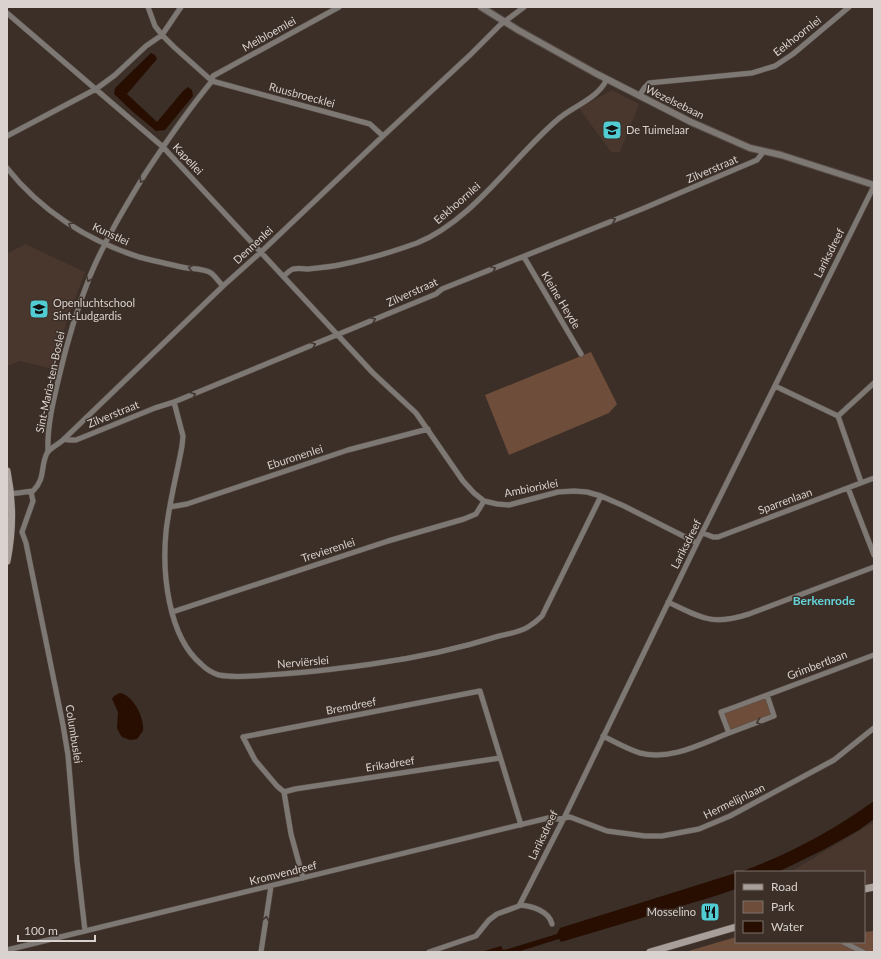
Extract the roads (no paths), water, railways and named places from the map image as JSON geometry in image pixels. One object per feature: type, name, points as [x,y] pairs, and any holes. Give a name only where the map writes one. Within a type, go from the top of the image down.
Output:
[{"type":"main road","points":[[7,470],[10,494],[11,534],[7,561]]},
{"type":"main road","points":[[650,952],[735,927]]},
{"type":"street","points":[[148,7],[155,26],[162,35],[212,81]]},
{"type":"street","points":[[7,136],[96,89],[146,46],[162,35],[181,7]]},
{"type":"street","name":"Meibloemlei","points":[[163,147],[212,81],[214,76],[339,7]]},
{"type":"street","name":"Wezelsebaan","points":[[481,7],[607,79],[691,122],[750,148],[781,155],[874,186]]},
{"type":"street","name":"Dennenlei","points":[[48,452],[500,26],[524,7]]},
{"type":"street","name":"Eekhoornlei","points":[[639,96],[644,86],[649,84],[752,73],[775,66],[793,54],[849,7]]},
{"type":"street","name":"Kapellei","points":[[7,13],[163,147],[337,334]]},
{"type":"street","name":"Eekhoornlei","points":[[284,276],[292,269],[338,266],[378,256],[435,235],[469,209],[556,121],[576,106],[595,95],[607,79]]},
{"type":"street","name":"Ruusbroecklei","points":[[212,81],[370,124],[383,136]]},
{"type":"street","name":"Sint-Maria-ten-Boslei","points":[[48,452],[47,435],[64,354],[82,296],[91,274],[132,194],[163,147]]},
{"type":"street","name":"Zilverstraat","points":[[64,438],[76,440],[155,408],[174,402],[436,294],[442,289],[524,257],[757,160],[764,152]]},
{"type":"street","name":"Kunstlei","points":[[7,168],[16,180],[40,203],[60,218],[106,244],[154,261],[210,272],[223,286]]},
{"type":"street","name":"Lariksdreef","points":[[520,904],[564,818],[668,602],[874,186]]},
{"type":"street","name":"Kleine Heyde","points":[[524,257],[581,354]]},
{"type":"street","name":"Ambiorixlei","points":[[337,334],[373,373],[416,413],[470,491],[484,501],[509,505],[558,492],[588,492],[601,496],[697,543]]},
{"type":"street","points":[[838,416],[874,383]]},
{"type":"street","points":[[775,386],[838,416],[861,482]]},
{"type":"street","name":"Nerviërslei","points":[[174,402],[183,436],[166,533],[165,572],[172,612],[178,632],[187,650],[204,667],[213,673],[220,675],[251,676],[311,673],[414,657],[481,642],[528,628],[542,616],[601,496]]},
{"type":"street","name":"Eburonenlei","points":[[170,507],[187,504],[348,450],[428,429]]},
{"type":"street","points":[[10,494],[31,492],[37,487],[41,480],[44,461],[48,452]]},
{"type":"street","name":"Sparrenlaan","points":[[703,533],[713,537],[718,537],[874,478]]},
{"type":"street","points":[[848,488],[874,555]]},
{"type":"street","name":"Columbuslei","points":[[31,492],[33,501],[22,532],[26,543],[62,718],[68,755],[85,931]]},
{"type":"street","name":"Trevierenlei","points":[[172,612],[366,548],[464,519],[476,514],[484,501]]},
{"type":"street","points":[[668,602],[700,617],[717,620],[730,620],[874,567]]},
{"type":"street","name":"Grimbertlaan","points":[[729,733],[721,712],[874,655]]},
{"type":"street","name":"Bremdreef","points":[[284,792],[255,760],[243,737],[480,691],[521,825]]},
{"type":"street","points":[[603,736],[639,753],[658,755],[680,752],[774,716],[767,695]]},
{"type":"street","name":"Hermelijnlaan","points":[[564,818],[570,817],[607,831],[629,835],[662,836],[699,829],[730,816],[834,760],[874,728]]},
{"type":"street","name":"Erikadreef","points":[[284,792],[295,788],[500,758]]},
{"type":"street","points":[[284,792],[291,834],[303,878]]},
{"type":"street","name":"Kromvendreef","points":[[7,950],[548,818],[564,818]]},
{"type":"street","points":[[260,952],[271,886]]},
{"type":"street","points":[[429,952],[476,936],[489,920],[497,914],[519,906],[520,904],[542,911],[551,919],[552,924]]},
{"type":"street","points":[[845,943],[863,952]]},
{"type":"water","points":[[151,53],[155,55],[157,59],[127,94],[157,122],[183,91],[188,87],[192,90],[193,96],[165,130],[156,131],[114,94],[115,88]]},
{"type":"water","points":[[120,693],[134,702],[140,714],[143,731],[137,739],[130,740],[122,737],[117,728],[118,712],[112,699]]},
{"type":"water","points":[[874,801],[874,819],[859,830],[825,849],[780,871],[743,871],[792,850],[842,822]]},
{"type":"water","points":[[735,873],[735,889],[712,897],[561,942],[559,939],[517,952],[481,952],[501,946],[503,950],[508,949],[557,934],[560,928]]},
{"type":"place","name":"De Tuimelaar","points":[[612,130]]},
{"type":"place","name":"Openluchtschool Sint-Ludgardis","points":[[39,309]]},
{"type":"place","name":"Mosselino","points":[[710,912]]},
{"type":"district","name":"Berkenrode","points":[[824,601]]}]
